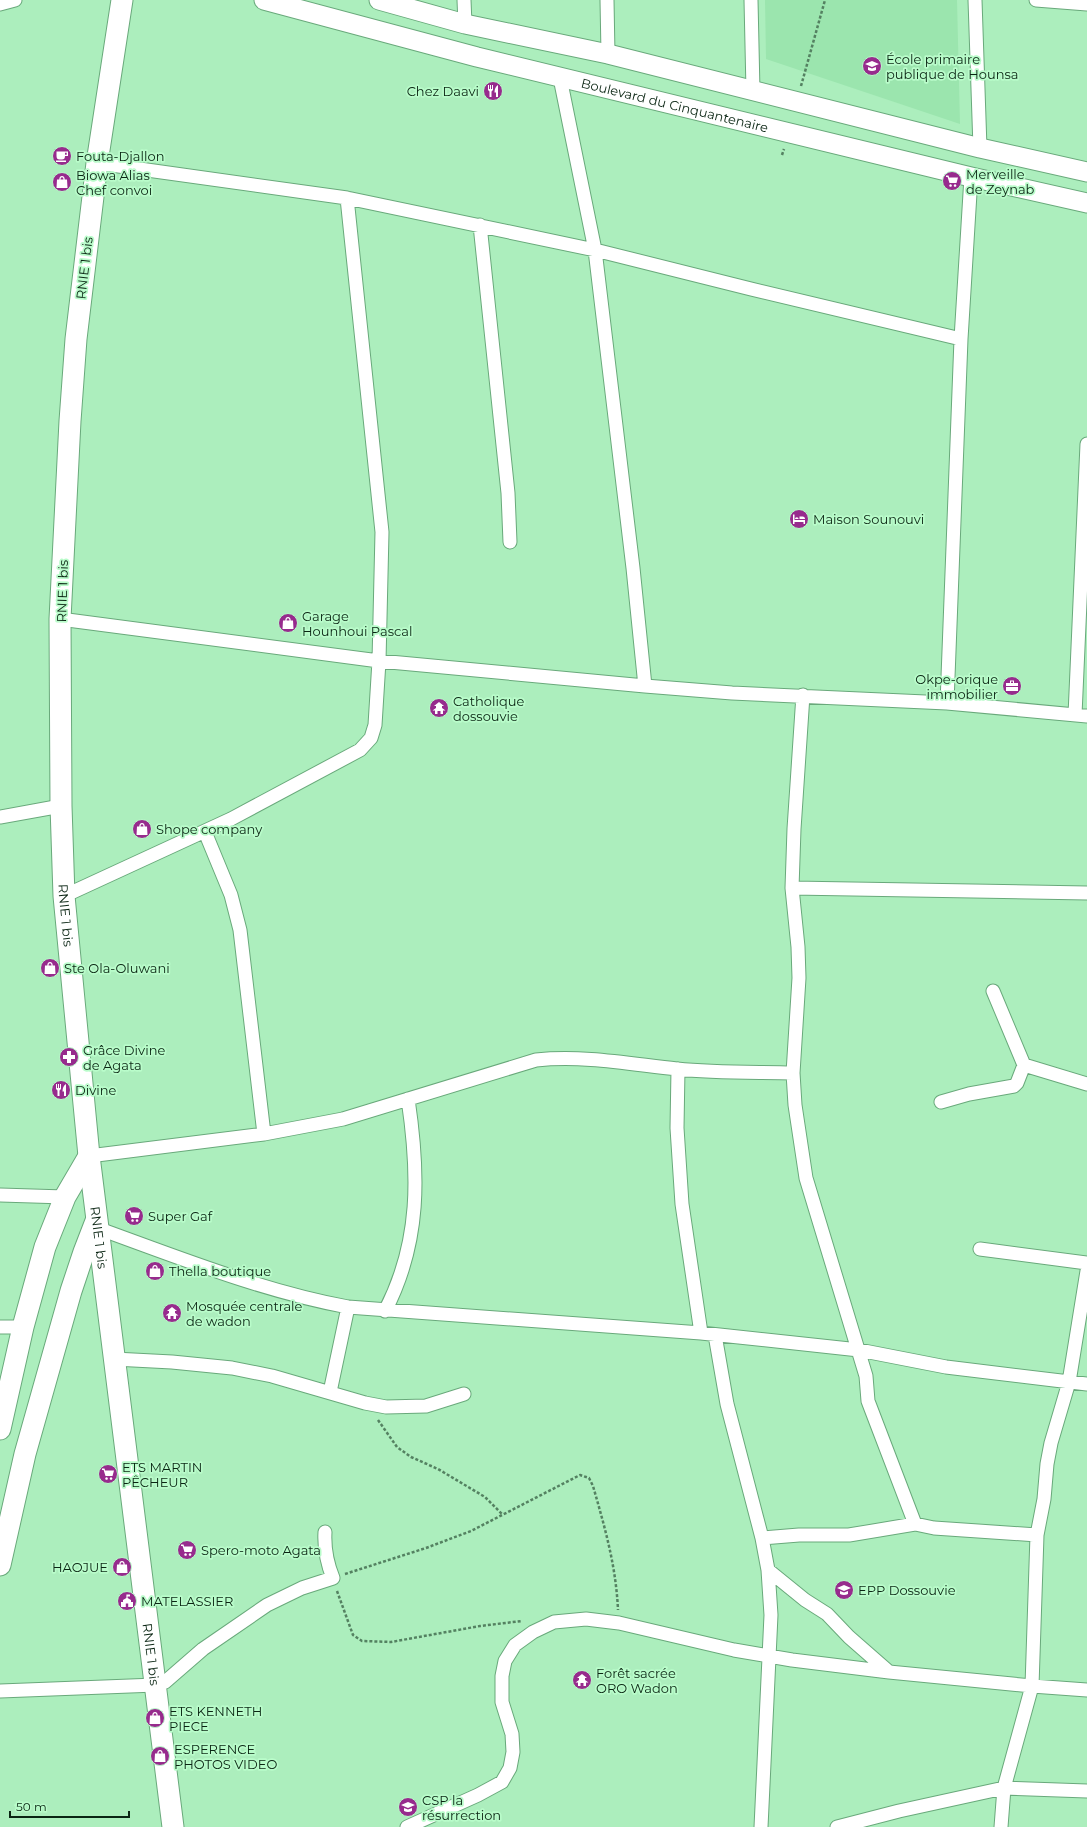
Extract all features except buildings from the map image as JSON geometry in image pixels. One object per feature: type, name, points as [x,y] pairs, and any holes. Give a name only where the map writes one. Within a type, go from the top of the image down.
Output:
[{"type":"main road","name":"RNIE 1 bis","points":[[122,0],[97,162],[76,339],[70,421],[60,619],[61,806],[64,896],[89,1156],[173,1827]]},
{"type":"main road","name":"Boulevard du Cinquantenaire","points":[[264,0],[560,78],[971,177],[1087,203]]},
{"type":"main road","points":[[379,0],[465,24],[608,54],[980,148],[1087,172]]},
{"type":"main road","points":[[0,1429],[23,1327],[44,1247],[65,1197],[89,1156]]},
{"type":"main road","points":[[0,1565],[25,1454],[71,1291],[84,1252],[97,1224]]},
{"type":"street","points":[[0,4],[15,0]]},
{"type":"street","points":[[464,0],[465,24]]},
{"type":"street","points":[[608,0],[608,54]]},
{"type":"street","points":[[751,0],[753,91]]},
{"type":"street","points":[[975,0],[980,148]]},
{"type":"street","points":[[1036,0],[1087,4]]},
{"type":"street","points":[[560,78],[595,250],[633,568],[645,686]]},
{"type":"street","points":[[97,162],[347,198],[480,225],[595,250],[961,339]]},
{"type":"street","points":[[946,703],[961,339],[971,177]]},
{"type":"street","points":[[64,896],[205,832],[360,750],[371,738],[375,725],[379,661],[382,532],[347,198]]},
{"type":"street","points":[[480,225],[508,493],[510,542]]},
{"type":"street","points":[[60,619],[379,661],[732,693],[803,695],[946,703],[1081,715],[1087,444]]},
{"type":"street","points":[[803,695],[794,828],[792,888],[798,947],[799,978],[794,1073],[796,1112],[806,1178],[859,1350],[866,1376],[868,1401],[915,1524]]},
{"type":"street","points":[[0,817],[61,806]]},
{"type":"street","points":[[205,832],[231,895],[240,930],[264,1134]]},
{"type":"street","points":[[792,888],[1087,893]]},
{"type":"street","points":[[941,1102],[962,1096],[1014,1086],[1017,1083],[1024,1065],[994,991]]},
{"type":"street","points":[[89,1156],[264,1134],[342,1119],[536,1060],[557,1058],[606,1059],[678,1069],[794,1073]]},
{"type":"street","points":[[1024,1065],[1087,1084]]},
{"type":"street","points":[[678,1069],[677,1128],[682,1204],[701,1333]]},
{"type":"street","points":[[386,1311],[392,1300],[412,1233],[416,1200],[415,1143],[408,1099]]},
{"type":"street","points":[[0,1195],[65,1197]]},
{"type":"street","points":[[97,1224],[215,1270],[271,1289],[320,1302],[348,1307],[701,1333],[859,1350],[946,1367],[1087,1384]]},
{"type":"street","points":[[980,1249],[1087,1263]]},
{"type":"street","points":[[1001,1827],[1004,1788],[1032,1686],[1038,1535],[1051,1443],[1069,1382],[1087,1272]]},
{"type":"street","points":[[330,1392],[348,1307]]},
{"type":"street","points":[[0,1327],[23,1327]]},
{"type":"street","points":[[715,1335],[727,1404],[762,1538],[768,1570],[771,1616],[770,1657],[761,1827]]},
{"type":"street","points":[[114,1359],[172,1362],[232,1368],[272,1376],[365,1403],[386,1407],[419,1406],[445,1401],[464,1394]]},
{"type":"street","points":[[762,1538],[799,1535],[849,1535],[915,1524],[934,1528],[1038,1535]]},
{"type":"street","points":[[0,1691],[156,1685],[165,1682],[203,1649],[267,1605],[302,1588],[332,1578],[326,1560],[324,1544],[325,1532]]},
{"type":"street","points":[[768,1570],[806,1600],[827,1614],[849,1636],[890,1672]]},
{"type":"street","points":[[407,1827],[478,1795],[502,1782],[510,1768],[513,1752],[512,1734],[502,1702],[502,1676],[505,1661],[515,1645],[533,1632],[554,1622],[586,1620],[619,1623],[770,1657],[890,1672],[1087,1690]]},
{"type":"street","points":[[837,1827],[864,1823],[1004,1788],[1087,1791]]},
{"type":"path","points":[[797,102],[825,0]]},
{"type":"path","points":[[782,155],[788,132]]},
{"type":"path","points":[[365,1403],[397,1447],[411,1457],[438,1469],[485,1496],[502,1514]]},
{"type":"path","points":[[523,1622],[480,1626],[391,1642],[362,1641],[353,1635],[332,1578],[426,1548],[471,1531],[580,1475],[589,1478],[593,1486],[610,1544],[617,1581],[619,1623]]},
{"type":"shaded area","name":"École primaire publique de Hounsa","points":[[765,0],[957,0],[960,124],[766,59]]},
{"type":"place","name":"École primaire publique de Hounsa","points":[[872,66]]},
{"type":"place","name":"Chez Daavi","points":[[493,91]]},
{"type":"place","name":"Fouta-Djallon","points":[[62,156]]},
{"type":"place","name":"Merveille de Zeynab","points":[[952,181]]},
{"type":"place","name":"Biowa Alias Chef convoi","points":[[62,182]]},
{"type":"place","name":"Maison Sounouvi","points":[[799,519]]},
{"type":"place","name":"Garage Hounhoui Pascal","points":[[288,623]]},
{"type":"place","name":"Okpe-orique immobilier","points":[[1012,686]]},
{"type":"place","name":"Catholique dossouvie","points":[[439,708]]},
{"type":"place","name":"Shope company","points":[[142,829]]},
{"type":"place","name":"Ste Ola-Oluwani","points":[[50,968]]},
{"type":"place","name":"Grâce Divine de Agata","points":[[69,1057]]},
{"type":"place","name":"Divine","points":[[61,1090]]},
{"type":"place","name":"Super Gaf","points":[[134,1216]]},
{"type":"place","name":"Thella boutique","points":[[155,1271]]},
{"type":"place","name":"Mosquée centrale de wadon","points":[[172,1313]]},
{"type":"place","name":"ETS MARTIN PÊCHEUR","points":[[108,1474]]},
{"type":"place","name":"Spero-moto Agata","points":[[187,1550]]},
{"type":"place","name":"HAOJUE","points":[[122,1567]]},
{"type":"place","name":"EPP Dossouvie","points":[[844,1590]]},
{"type":"place","name":"MATELASSIER","points":[[127,1601]]},
{"type":"place","name":"Forêt sacrée ORO Wadon","points":[[582,1680]]},
{"type":"place","name":"ETS KENNETH PIECE","points":[[155,1718]]},
{"type":"place","name":"ESPERENCE PHOTOS VIDEO","points":[[160,1756]]},
{"type":"place","name":"CSP la résurrection","points":[[408,1807]]}]
